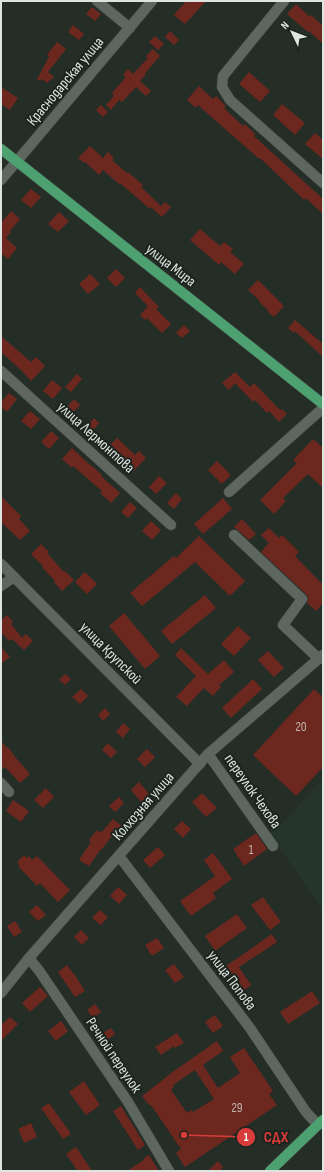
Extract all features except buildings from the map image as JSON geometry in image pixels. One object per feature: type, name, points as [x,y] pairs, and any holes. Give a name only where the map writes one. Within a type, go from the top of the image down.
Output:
[{"type":"main road","name":"улица Мира","points":[[1,148],[323,404]]},
{"type":"main road","points":[[270,1171],[321,1123]]},
{"type":"street","points":[[97,1],[130,28]]},
{"type":"street","name":"Краснодарская улица","points":[[1,180],[152,1]]},
{"type":"street","points":[[284,1],[223,76],[222,87],[230,100],[323,183]]},
{"type":"street","name":"улица Лермонтова","points":[[1,371],[171,525]]},
{"type":"street","points":[[229,492],[323,408]]},
{"type":"street","points":[[234,535],[302,599],[283,625],[321,657]]},
{"type":"street","name":"улица Крупской","points":[[1,564],[200,764]]},
{"type":"street","points":[[1,586],[14,577]]},
{"type":"street","name":"Колхозная улица","points":[[1,993],[29,958],[208,754],[321,657]]},
{"type":"street","name":"переулок Чехова","points":[[208,754],[273,846]]},
{"type":"street","points":[[1,783],[9,792]]},
{"type":"street","name":"улица Попова","points":[[119,856],[250,1028],[306,1112],[321,1123]]},
{"type":"street","name":"Речной переулок","points":[[29,958],[128,1102],[170,1171]]},
{"type":"shaded area","points":[[323,779],[323,909],[269,833],[285,820]]},
{"type":"place","name":"СДХ","points":[[184,1135]]}]
